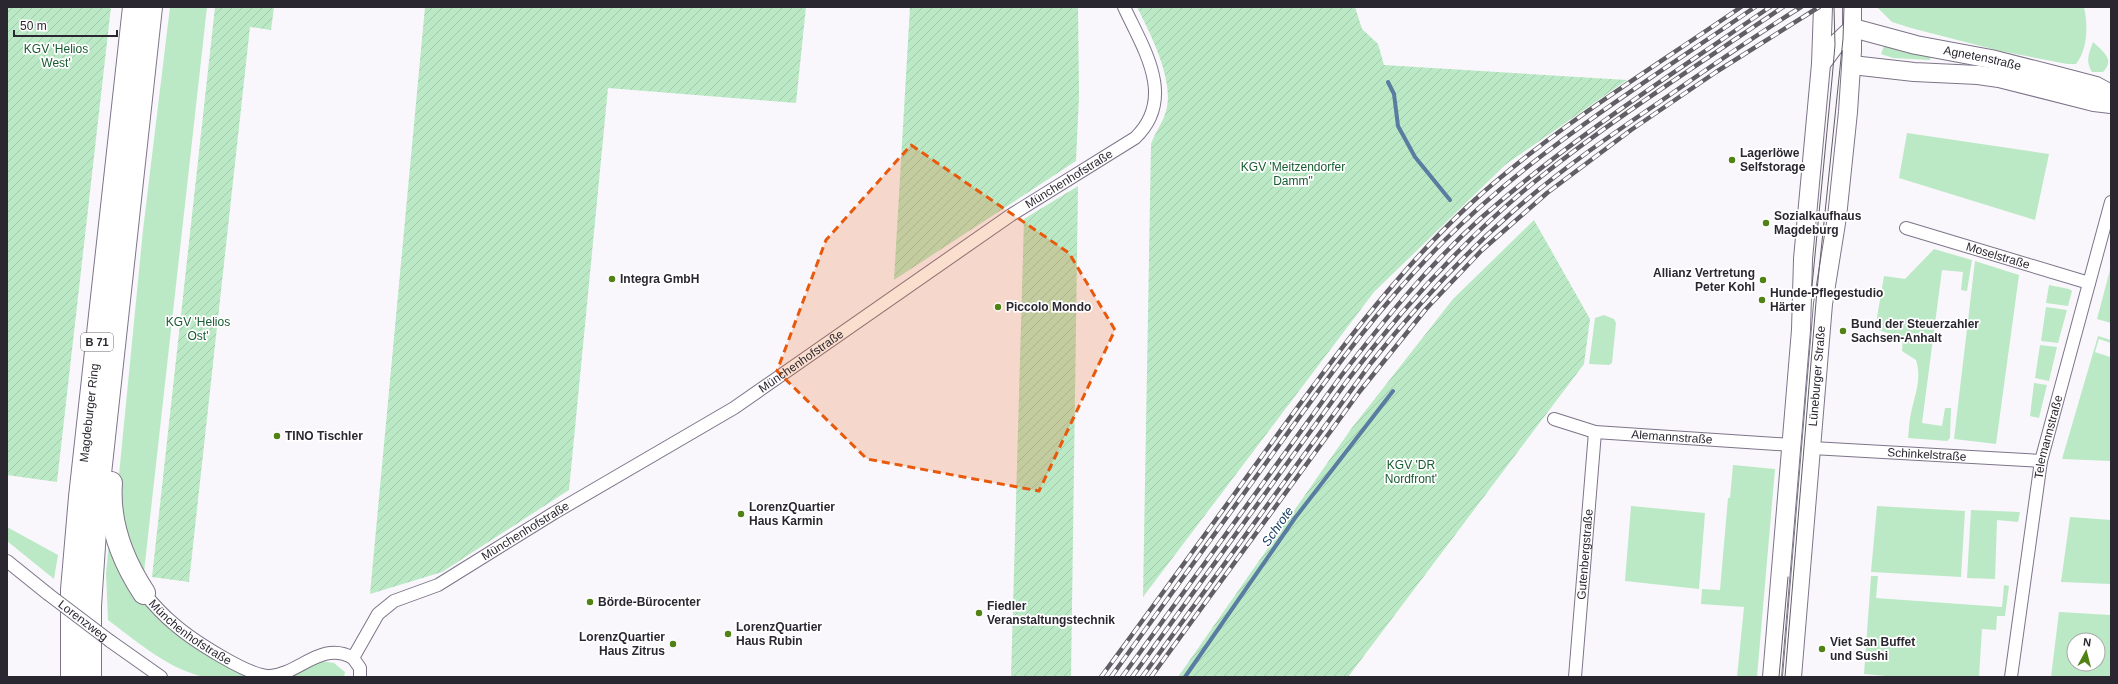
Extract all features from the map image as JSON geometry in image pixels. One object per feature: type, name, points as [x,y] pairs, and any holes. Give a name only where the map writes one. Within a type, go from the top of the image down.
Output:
[{"type":"highway","name":"Magdeburger Ring","points":[[72,677],[72,590],[80,497],[134,7]]},
{"type":"highway","name":"Magdeburger Ring","points":[[90,677],[89,616],[92,560],[151,7]]},
{"type":"highway","points":[[110,380],[119,397],[110,485],[112,515],[124,554],[144,593]]},
{"type":"main road","name":"Lüneburger Straße","points":[[1772,677],[1802,317],[1803,259],[1821,64],[1823,7]]},
{"type":"main road","name":"Lüneburger Straße","points":[[1792,677],[1823,304],[1837,217],[1852,65],[1852,7]]},
{"type":"main road","points":[[1821,64],[1835,45],[1853,28]]},
{"type":"main road","name":"Agnetenstraße","points":[[1853,28],[1916,45],[1991,59],[2058,76],[2096,86],[2111,94]]},
{"type":"main road","points":[[1823,30],[1852,65]]},
{"type":"main road","name":"Agnetenstraße","points":[[1852,65],[1914,72],[1978,75],[1999,78],[2094,102],[2111,104]]},
{"type":"street","name":"Münchenhofstraße","points":[[144,593],[164,615],[186,635],[250,671],[264,676],[284,672],[324,653],[344,654],[353,658],[378,614],[394,601],[438,585],[554,513],[678,443],[734,408],[1005,219],[1135,138],[1144,129],[1152,112],[1155,83],[1151,66],[1124,7]]},
{"type":"street","name":"Telemannstraße","points":[[2011,677],[2042,461],[2111,202]]},
{"type":"street","name":"Moselstraße","points":[[1906,228],[2089,283]]},
{"type":"street","name":"Alemannstraße","points":[[1554,419],[1573,427],[1594,432],[1792,445]]},
{"type":"street","name":"Gutenbergstraße","points":[[1575,677],[1594,432]]},
{"type":"street","name":"Schinkelstraße","points":[[1812,448],[2042,461]]},
{"type":"street","name":"Lorenzweg","points":[[7,561],[110,641],[161,677]]},
{"type":"street","points":[[353,658],[360,668],[360,677]]},
{"type":"highlighted area","points":[[911,145],[1069,253],[1115,330],[1039,491],[867,459],[777,371],[826,240]]},
{"type":"green space","name":"KGV 'Helios West'","points":[[7,7],[111,7],[57,482],[7,475]]},
{"type":"green space","points":[[170,7],[207,7],[143,581],[127,543],[118,485],[143,230]]},
{"type":"green space","name":"KGV 'Helios Ost'","points":[[215,7],[274,7],[271,30],[250,27],[189,582],[152,577]]},
{"type":"green space","points":[[425,7],[806,7],[796,103],[608,88],[569,490],[442,572],[370,594]]},
{"type":"green space","points":[[910,7],[1078,7],[1079,96],[1076,161],[894,280]]},
{"type":"green space","name":"KGV 'Meitzendorfer Damm\"","points":[[1137,7],[1355,7],[1362,29],[1378,44],[1384,65],[1627,80],[1505,165],[1374,292],[1143,597],[1151,144],[1165,115],[1168,99],[1167,86],[1160,58]]},
{"type":"green space","points":[[1877,7],[2084,7],[2086,21],[2085,44],[2076,64],[2067,64],[2000,51],[1911,28],[1892,22]]},
{"type":"green space","points":[[2093,42],[2104,52],[2108,59],[2107,67],[2103,72],[2092,72],[2090,68],[2088,57]]},
{"type":"green space","points":[[1885,43],[1931,55],[1930,60],[1893,58],[1881,54]]},
{"type":"green space","points":[[1907,133],[2049,154],[2035,220],[1899,178]]},
{"type":"green space","points":[[1078,186],[1071,677],[1011,677],[1024,219]]},
{"type":"green space","name":"KGV 'DR Nordfront'","points":[[1534,220],[1590,319],[1584,364],[1348,677],[1178,677],[1351,429],[1453,299]]},
{"type":"green space","points":[[1934,249],[1972,260],[1967,291],[1961,290],[1963,272],[1942,270],[1922,423],[1942,426],[1945,408],[1951,408],[1950,438],[1947,441],[1908,438],[1910,416],[1918,380],[1918,367],[1916,360],[1902,351],[1903,338],[1875,329],[1884,276],[1905,279]]},
{"type":"green space","points":[[1975,261],[2019,275],[1996,444],[1954,439]]},
{"type":"green space","points":[[2111,266],[2111,323],[2097,319]]},
{"type":"green space","points":[[2049,285],[2072,291],[2068,306],[2046,303]]},
{"type":"green space","points":[[2046,307],[2067,310],[2058,343],[2041,341]]},
{"type":"green space","points":[[1604,315],[1614,319],[1616,323],[1612,363],[1609,365],[1589,364],[1595,318]]},
{"type":"green space","points":[[2098,336],[2111,340],[2111,343],[2099,339],[2095,352],[2110,357],[2111,354],[2111,461],[2062,459]]},
{"type":"green space","points":[[2040,345],[2057,347],[2049,381],[2035,378]]},
{"type":"green space","points":[[2034,383],[2047,385],[2039,418],[2030,416]]},
{"type":"green space","points":[[1733,465],[1775,469],[1757,677],[1737,677],[1744,607],[1701,604],[1702,589],[1720,590],[1728,498],[1730,498]]},
{"type":"green space","points":[[1631,506],[1705,513],[1699,589],[1625,581]]},
{"type":"green space","points":[[1877,506],[1965,511],[1961,577],[1871,572]]},
{"type":"green space","points":[[1971,510],[2020,512],[2018,522],[1997,520],[1995,579],[1967,578]]},
{"type":"green space","points":[[2070,517],[2111,520],[2111,584],[2061,582]]},
{"type":"green space","points":[[7,527],[58,555],[54,579],[7,541]]},
{"type":"green space","points":[[110,533],[134,587],[143,601],[154,613],[166,625],[192,644],[249,677],[211,678],[187,672],[163,660],[140,645],[108,620],[106,573]]},
{"type":"green space","points":[[1871,576],[1878,576],[1876,598],[2002,607],[2004,585],[2009,586],[2005,616],[1997,616],[1996,630],[1982,629],[1979,677],[1897,677],[1864,674]]},
{"type":"green space","points":[[2059,612],[2111,615],[2111,677],[2051,677]]},
{"type":"green space","points":[[321,661],[334,663],[345,672],[344,677],[289,677]]},
{"type":"waterway","points":[[1388,82],[1394,94],[1398,126],[1415,157],[1450,200]]},
{"type":"waterway","name":"Schrote","points":[[1185,677],[1295,518],[1393,391]]},
{"type":"tram line","points":[[1812,286],[1835,45],[1834,7]]},
{"type":"tram line","points":[[1785,677],[1817,290],[1843,39],[1844,7]]},
{"type":"tram line","points":[[1779,677],[1788,577]]},
{"type":"railway","points":[[1101,677],[1339,351],[1388,291],[1440,233],[1499,178],[1532,152],[1601,102],[1741,7]]},
{"type":"railway","points":[[1111,677],[1334,370],[1375,317],[1443,242],[1515,177],[1553,147],[1633,90],[1755,7]]},
{"type":"railway","points":[[1122,677],[1341,376],[1390,314],[1443,255],[1481,218],[1550,161],[1659,82],[1770,7]]},
{"type":"railway","points":[[1132,677],[1368,353],[1413,300],[1460,249],[1511,202],[1567,156],[1628,112],[1783,7]]},
{"type":"railway","points":[[1142,677],[1371,363],[1403,324],[1454,268],[1509,215],[1564,170],[1713,65],[1801,7]]},
{"type":"railway","points":[[1151,677],[1360,391],[1426,309],[1481,251],[1547,193],[1631,130],[1716,72],[1819,7]]},
{"type":"place","name":"Lagerlöwe Selfstorage","points":[[1732,160]]},
{"type":"place","name":"Sozialkaufhaus Magdeburg","points":[[1766,223]]},
{"type":"place","name":"Integra GmbH","points":[[612,279]]},
{"type":"place","name":"Allianz Vertretung Peter Kohl","points":[[1763,280]]},
{"type":"place","name":"Hunde-Pflegestudio Härter","points":[[1762,300]]},
{"type":"place","name":"Piccolo Mondo","points":[[998,307]]},
{"type":"place","name":"Bund der Steuerzahler Sachsen-Anhalt","points":[[1843,331]]},
{"type":"place","name":"TINO Tischler","points":[[277,436]]},
{"type":"place","name":"LorenzQuartier Haus Karmin","points":[[741,514]]},
{"type":"place","name":"Börde-Bürocenter","points":[[590,602]]},
{"type":"place","name":"Fiedler Veranstaltungstechnik","points":[[979,613]]},
{"type":"place","name":"LorenzQuartier Haus Rubin","points":[[728,634]]},
{"type":"place","name":"LorenzQuartier Haus Zitrus","points":[[673,644]]},
{"type":"place","name":"Viet San Buffet und Sushi","points":[[1822,649]]}]
